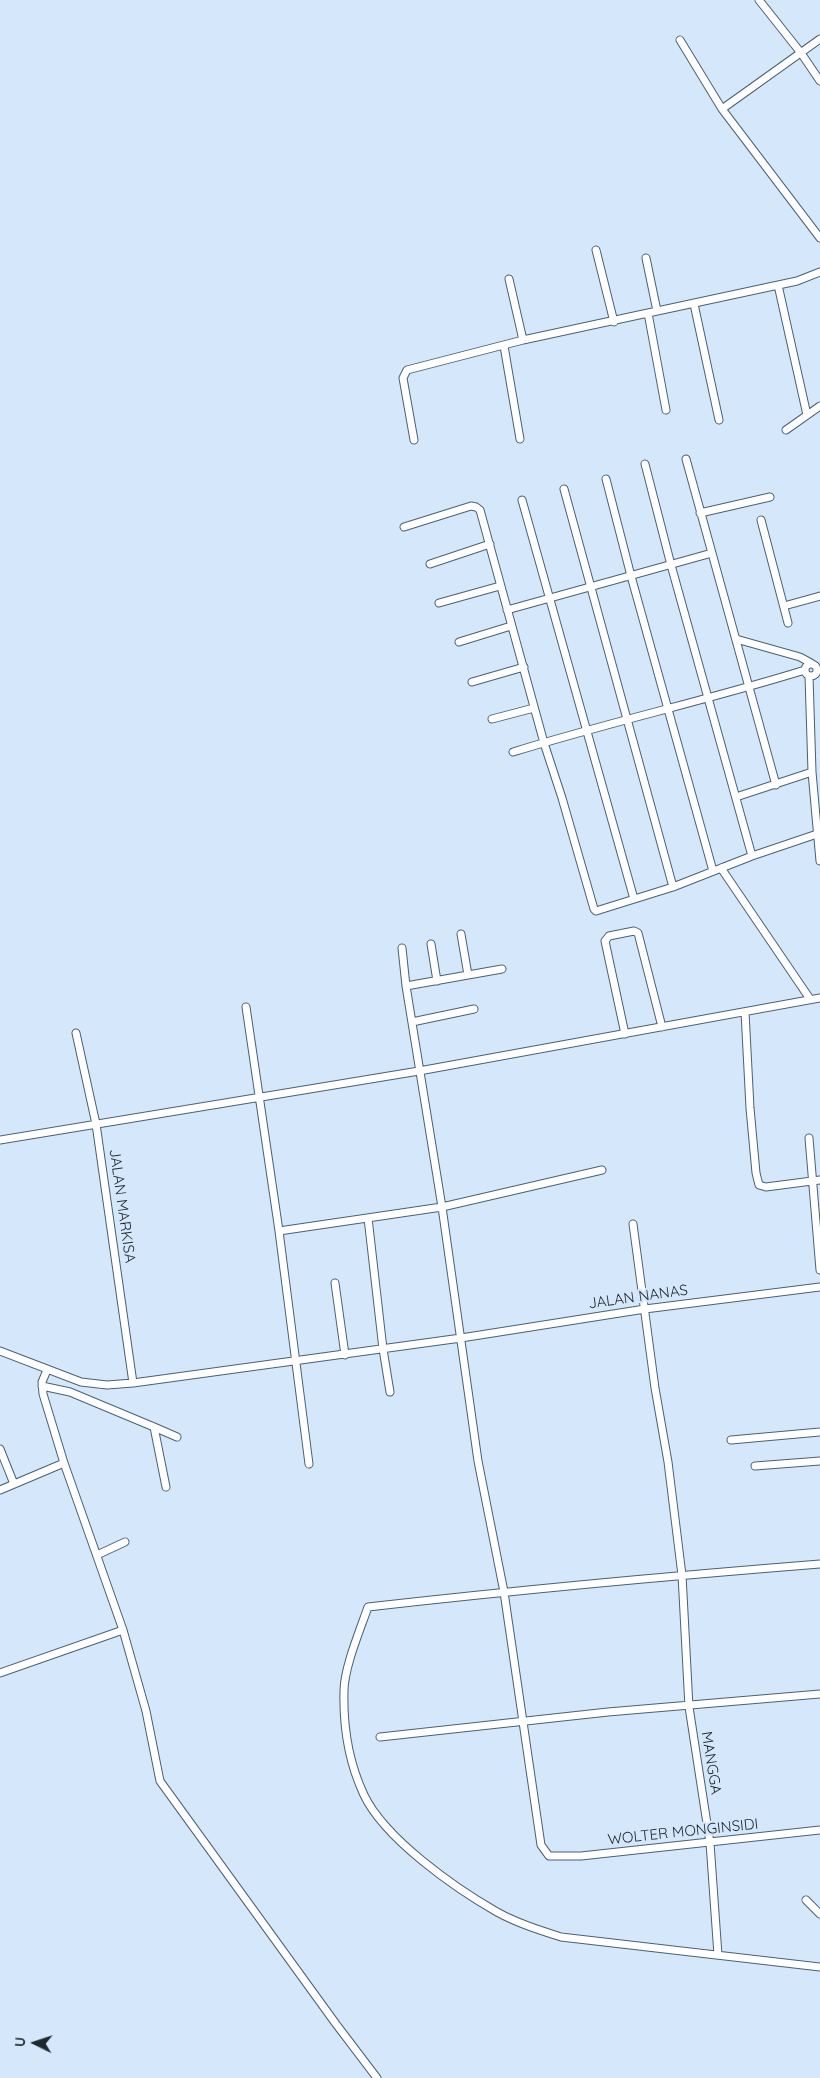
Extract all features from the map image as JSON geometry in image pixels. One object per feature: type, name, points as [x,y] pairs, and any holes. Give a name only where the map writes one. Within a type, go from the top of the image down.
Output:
[{"type":"street","points":[[761,1],[820,81]]},
{"type":"street","points":[[722,109],[820,39]]},
{"type":"street","points":[[680,40],[722,109],[820,238]]},
{"type":"street","points":[[596,250],[614,322]]},
{"type":"street","points":[[646,258],[657,312]]},
{"type":"street","points":[[414,440],[403,378],[408,370],[524,340],[778,285],[820,272]]},
{"type":"street","points":[[510,279],[524,340]]},
{"type":"street","points":[[778,285],[807,415]]},
{"type":"street","points":[[694,304],[719,420]]},
{"type":"street","points":[[648,313],[666,410]]},
{"type":"street","points":[[504,346],[520,439]]},
{"type":"street","points":[[786,430],[820,406]]},
{"type":"street","points":[[686,459],[776,785]]},
{"type":"street","points":[[645,464],[752,856]]},
{"type":"street","points":[[606,479],[712,871]]},
{"type":"street","points":[[564,489],[673,887]]},
{"type":"street","points":[[700,512],[770,497]]},
{"type":"street","points":[[522,500],[634,899]]},
{"type":"street","points":[[404,527],[471,506],[476,506],[480,510],[544,743],[596,911],[673,887],[752,856],[818,834]]},
{"type":"street","points":[[761,520],[788,623]]},
{"type":"street","points":[[430,564],[490,544]]},
{"type":"street","points":[[507,610],[590,585],[631,576],[712,553]]},
{"type":"street","points":[[439,604],[500,586]]},
{"type":"street","points":[[784,606],[820,596]]},
{"type":"street","points":[[459,642],[511,626]]},
{"type":"street","points":[[736,639],[800,657],[817,668]]},
{"type":"street","points":[[472,682],[524,667]]},
{"type":"street","points":[[817,668],[806,667],[812,772],[820,861]]},
{"type":"street","points":[[514,752],[667,708],[807,673],[815,675],[817,668]]},
{"type":"street","points":[[492,719],[534,708]]},
{"type":"street","points":[[736,797],[812,772]]},
{"type":"street","points":[[720,868],[810,999]]},
{"type":"street","points":[[625,1034],[604,945],[606,939],[610,936],[634,931],[638,933],[662,1028]]},
{"type":"street","points":[[461,934],[468,975]]},
{"type":"street","points":[[431,944],[437,981]]},
{"type":"street","points":[[402,948],[406,986],[442,1207],[478,1461],[504,1592],[522,1722]]},
{"type":"street","points":[[406,986],[502,969]]},
{"type":"street","points":[[0,1140],[419,1071],[820,998]]},
{"type":"street","points":[[246,1007],[279,1230],[309,1464]]},
{"type":"street","points":[[412,1022],[474,1009]]},
{"type":"street","points":[[745,1012],[750,1108],[756,1173],[759,1185],[766,1188],[820,1180]]},
{"type":"street","name":"JALAN MARKISA","points":[[76,1033],[96,1124],[133,1383]]},
{"type":"street","points":[[809,1138],[820,1270]]},
{"type":"street","points":[[279,1230],[442,1207],[602,1170]]},
{"type":"street","points":[[368,1218],[383,1349],[390,1392]]},
{"type":"street","name":"MANGGA","points":[[633,1224],[655,1388],[668,1462],[682,1575],[689,1707],[710,1844],[718,1955]]},
{"type":"street","points":[[335,1283],[346,1355]]},
{"type":"street","name":"JALAN NANAS","points":[[44,1378],[68,1378],[95,1384],[133,1383],[346,1355],[645,1309],[820,1287]]},
{"type":"street","points":[[1,1355],[70,1392],[177,1437]]},
{"type":"street","points":[[44,1378],[64,1463],[123,1630],[146,1711],[160,1781],[324,2009],[377,2078]]},
{"type":"street","points":[[154,1427],[166,1487]]},
{"type":"street","points":[[731,1440],[820,1432]]},
{"type":"street","points":[[0,1449],[14,1484]]},
{"type":"street","points":[[755,1466],[820,1461]]},
{"type":"street","points":[[0,1490],[64,1463]]},
{"type":"street","points":[[97,1555],[125,1542]]},
{"type":"street","points":[[820,1564],[504,1592],[368,1608],[354,1649],[344,1689],[345,1732],[352,1763],[365,1796],[390,1831],[457,1886],[498,1912],[525,1925],[561,1937],[820,1967]]},
{"type":"street","points":[[0,1673],[123,1630]]},
{"type":"street","points":[[380,1737],[608,1712],[689,1707],[820,1694]]},
{"type":"street","name":"WOLTER MONGINSIDI","points":[[522,1722],[541,1845],[548,1856],[581,1856],[710,1844],[820,1830]]},
{"type":"street","points":[[806,1900],[820,1914]]}]
